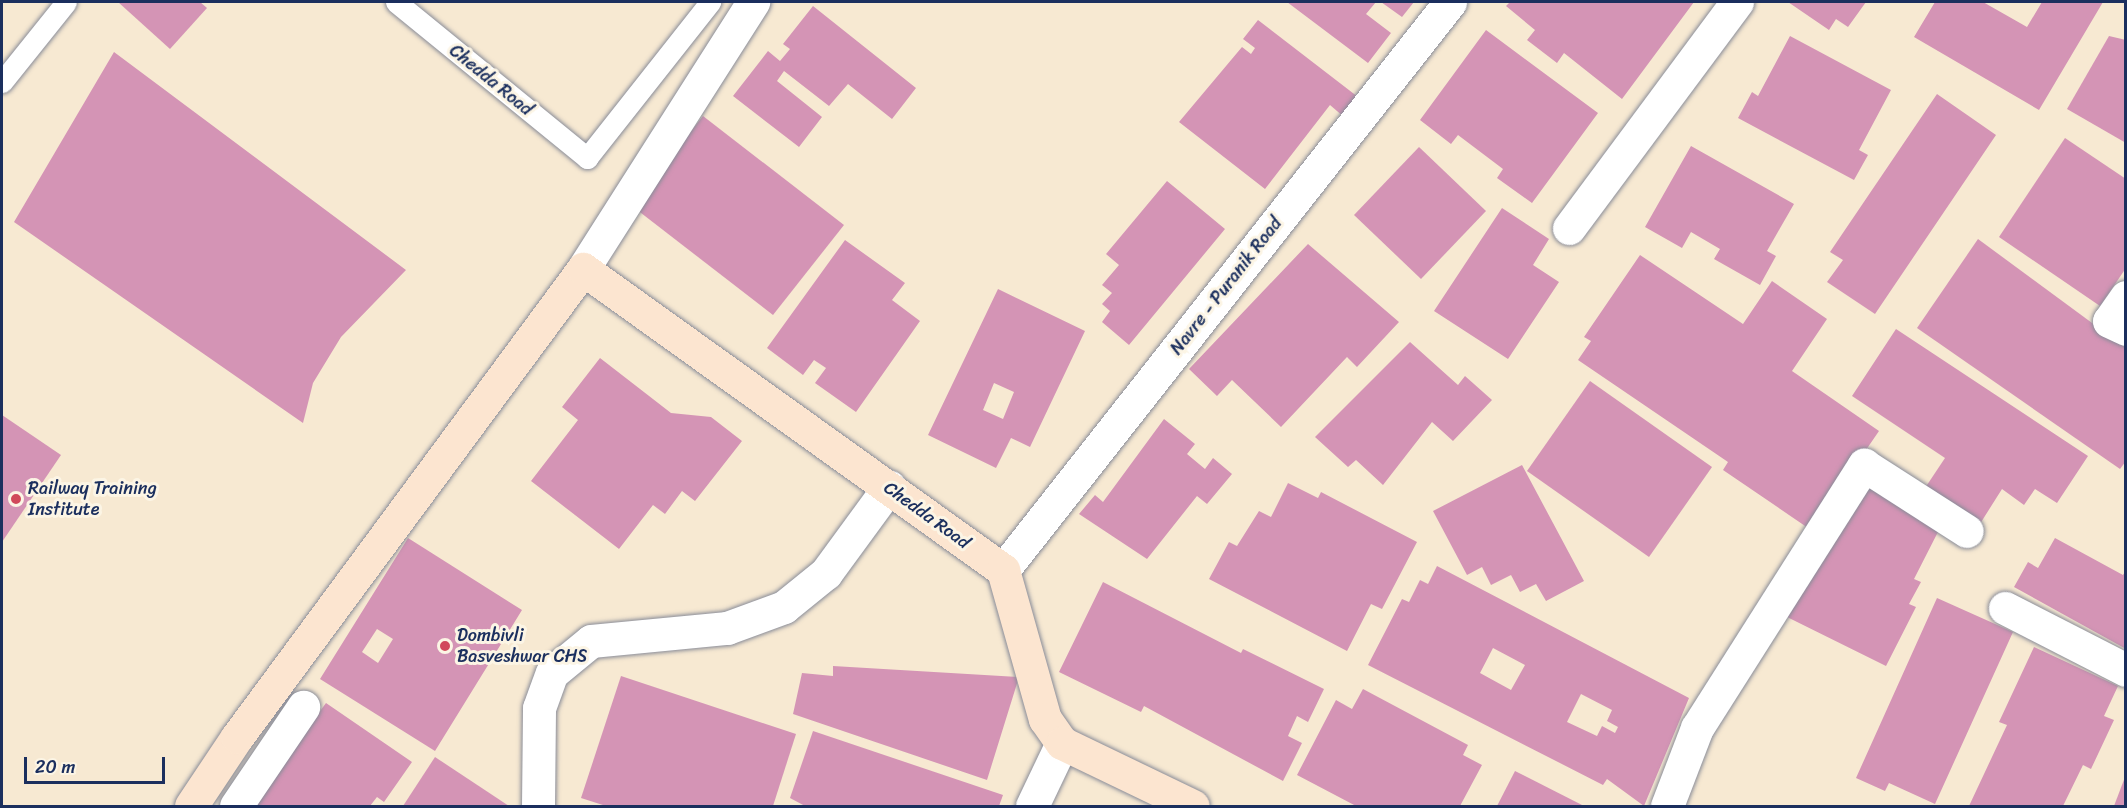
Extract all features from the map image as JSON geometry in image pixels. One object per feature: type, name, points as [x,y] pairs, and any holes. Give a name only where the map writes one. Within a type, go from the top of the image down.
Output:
[{"type":"street","points":[[191,807],[237,737],[583,269],[753,2]]},
{"type":"street","name":"Navre - Puranik Road","points":[[1003,570],[1450,2]]},
{"type":"street","points":[[1569,228],[1737,2]]},
{"type":"street","name":"Chedda Road","points":[[583,269],[1003,570]]},
{"type":"street","points":[[2126,297],[2109,321],[2126,329]]},
{"type":"street","points":[[1667,807],[1697,728],[1864,465],[1966,531]]},
{"type":"street","points":[[538,807],[539,708],[552,674],[591,641],[727,628],[784,607],[826,573],[889,487]]},
{"type":"street","points":[[1003,570],[1046,720],[1062,743],[1193,807]]},
{"type":"street","points":[[2005,608],[2126,669]]},
{"type":"street","points":[[236,807],[303,707]]},
{"type":"street","points":[[237,737],[268,757]]},
{"type":"street","points":[[1032,807],[1062,743]]},
{"type":"lane","points":[[2,82],[66,2]]},
{"type":"lane","name":"Chedda Road","points":[[396,2],[586,158],[710,2]]},
{"type":"building","points":[[118,2],[200,2],[207,8],[170,49]]},
{"type":"building","points":[[1287,2],[1376,2],[1366,14],[1391,33],[1368,63]]},
{"type":"building","points":[[1381,2],[1414,2],[1402,17]]},
{"type":"building","points":[[1510,2],[1694,2],[1622,99],[1564,53],[1557,63],[1527,40],[1535,30],[1506,6]]},
{"type":"building","points":[[1788,2],[1866,2],[1848,27],[1836,19],[1829,30]]},
{"type":"building","points":[[1935,2],[1983,2],[2027,27],[2042,2],[2103,2],[2039,110],[1914,37]]},
{"type":"building","points":[[813,6],[916,88],[892,119],[848,84],[829,106],[784,71],[777,81],[822,117],[799,147],[733,96],[768,51],[780,61],[790,49],[783,44]]},
{"type":"building","points":[[1258,20],[1358,97],[1344,117],[1330,105],[1265,189],[1179,122],[1242,47],[1251,54],[1255,48],[1243,39]]},
{"type":"building","points":[[1486,30],[1598,113],[1532,203],[1497,178],[1503,169],[1458,135],[1451,144],[1420,120]]},
{"type":"building","points":[[1790,36],[1891,90],[1859,150],[1868,155],[1854,180],[1738,118],[1752,92],[1758,96]]},
{"type":"building","points":[[2109,36],[2126,40],[2126,143],[2067,109]]},
{"type":"building","points":[[114,52],[406,270],[341,337],[313,383],[303,423],[14,222]]},
{"type":"building","points":[[1937,94],[1996,135],[1875,314],[1827,282],[1843,260],[1830,252]]},
{"type":"building","points":[[703,116],[844,225],[773,315],[632,206]]},
{"type":"building","points":[[2065,138],[2126,179],[2126,268],[2100,306],[1999,237]]},
{"type":"building","points":[[1691,146],[1794,204],[1767,251],[1776,256],[1760,285],[1714,259],[1720,249],[1691,232],[1682,248],[1645,227]]},
{"type":"building","points":[[1419,147],[1486,211],[1421,279],[1354,215]]},
{"type":"building","points":[[1167,181],[1225,229],[1129,345],[1102,322],[1110,311],[1102,304],[1112,293],[1102,285],[1119,265],[1106,254]]},
{"type":"building","points":[[1502,208],[1549,239],[1533,265],[1559,282],[1508,359],[1434,311]]},
{"type":"building","points":[[1978,239],[2126,348],[2126,461],[2120,469],[1917,328]]},
{"type":"building","points":[[845,240],[905,283],[892,300],[920,321],[856,412],[815,383],[826,368],[814,360],[803,375],[767,348]]},
{"type":"building","points":[[1308,244],[1399,322],[1357,367],[1347,357],[1281,427],[1232,380],[1217,396],[1189,369]]},
{"type":"building","points":[[1640,255],[1743,324],[1772,281],[1827,319],[1792,371],[1879,431],[1811,530],[1723,470],[1728,462],[1578,360],[1591,341],[1584,337]]},
{"type":"building","points":[[998,289],[1085,331],[1030,447],[1011,438],[996,468],[928,435]],"holes":[[[994,383],[1014,392],[1003,419],[983,410]]]},
{"type":"building","points":[[1896,329],[2088,456],[2057,503],[2035,489],[2024,505],[2002,489],[1978,527],[1923,491],[1945,458],[1852,396]]},
{"type":"building","points":[[1410,342],[1458,385],[1465,376],[1492,400],[1453,441],[1432,422],[1383,485],[1356,460],[1348,467],[1315,437]]},
{"type":"building","points":[[600,358],[671,413],[711,417],[742,441],[695,501],[682,491],[665,514],[653,505],[619,549],[531,481],[578,420],[562,407]]},
{"type":"building","points":[[1590,381],[1712,467],[1649,557],[1527,471]]},
{"type":"building","name":"Railway Training Institute","points":[[2,415],[61,455],[2,542]]},
{"type":"building","points":[[1164,419],[1195,444],[1187,454],[1205,469],[1213,458],[1232,474],[1207,504],[1197,496],[1147,559],[1079,514],[1095,495],[1103,502]]},
{"type":"building","points":[[1522,465],[1584,581],[1546,601],[1536,584],[1520,592],[1511,575],[1491,585],[1482,567],[1467,575],[1433,511]]},
{"type":"building","points":[[1288,483],[1318,498],[1321,492],[1417,542],[1382,609],[1371,604],[1347,651],[1209,579],[1229,542],[1237,546],[1259,511],[1271,517]]},
{"type":"building","points":[[1866,486],[1940,528],[1914,579],[1921,582],[1909,604],[1916,607],[1886,666],[1785,616]]},
{"type":"building","name":"Dombivli Basveshwar CHS","points":[[408,538],[522,610],[435,751],[320,679]],"holes":[[[377,629],[393,639],[378,663],[362,652]]]},
{"type":"building","points":[[2055,538],[2123,575],[2126,570],[2126,649],[2014,587],[2028,562],[2038,568]]},
{"type":"building","points":[[1437,566],[1689,698],[1644,806],[1607,779],[1603,785],[1368,665],[1402,599],[1409,602],[1420,580],[1428,584]],"holes":[[[1493,648],[1525,665],[1511,690],[1480,673]],[[1581,694],[1612,710],[1607,721],[1618,727],[1615,733],[1602,726],[1597,736],[1567,722]]]},
{"type":"building","points":[[1103,582],[1241,653],[1243,649],[1324,689],[1308,722],[1297,716],[1288,736],[1302,743],[1283,781],[1144,706],[1141,712],[1059,672]]},
{"type":"building","points":[[1937,598],[2013,632],[1935,804],[1889,783],[1885,791],[1856,778]]},
{"type":"building","points":[[2034,647],[2118,686],[2104,716],[2114,720],[2091,769],[2083,765],[2063,806],[1969,806],[2007,725],[1999,722]]},
{"type":"building","points":[[833,666],[1019,677],[987,780],[793,714],[802,673],[833,676]]},
{"type":"building","points":[[621,676],[796,734],[773,806],[606,806],[581,798]]},
{"type":"building","points":[[1363,689],[1468,745],[1463,755],[1482,765],[1460,806],[1356,806],[1297,775],[1336,700],[1352,709]]},
{"type":"building","points":[[326,703],[412,762],[384,802],[377,797],[370,806],[250,806]]},
{"type":"building","points":[[813,731],[1003,795],[999,806],[805,806],[790,798]]},
{"type":"building","points":[[435,757],[509,806],[403,806]]},
{"type":"building","points":[[1515,771],[1584,806],[1497,806]]},
{"type":"building","points":[[2125,777],[2126,806],[2114,806]]},
{"type":"place","name":"Railway Training Institute","points":[[16,499]]},
{"type":"place","name":"Dombivli Basveshwar CHS","points":[[445,646]]}]
